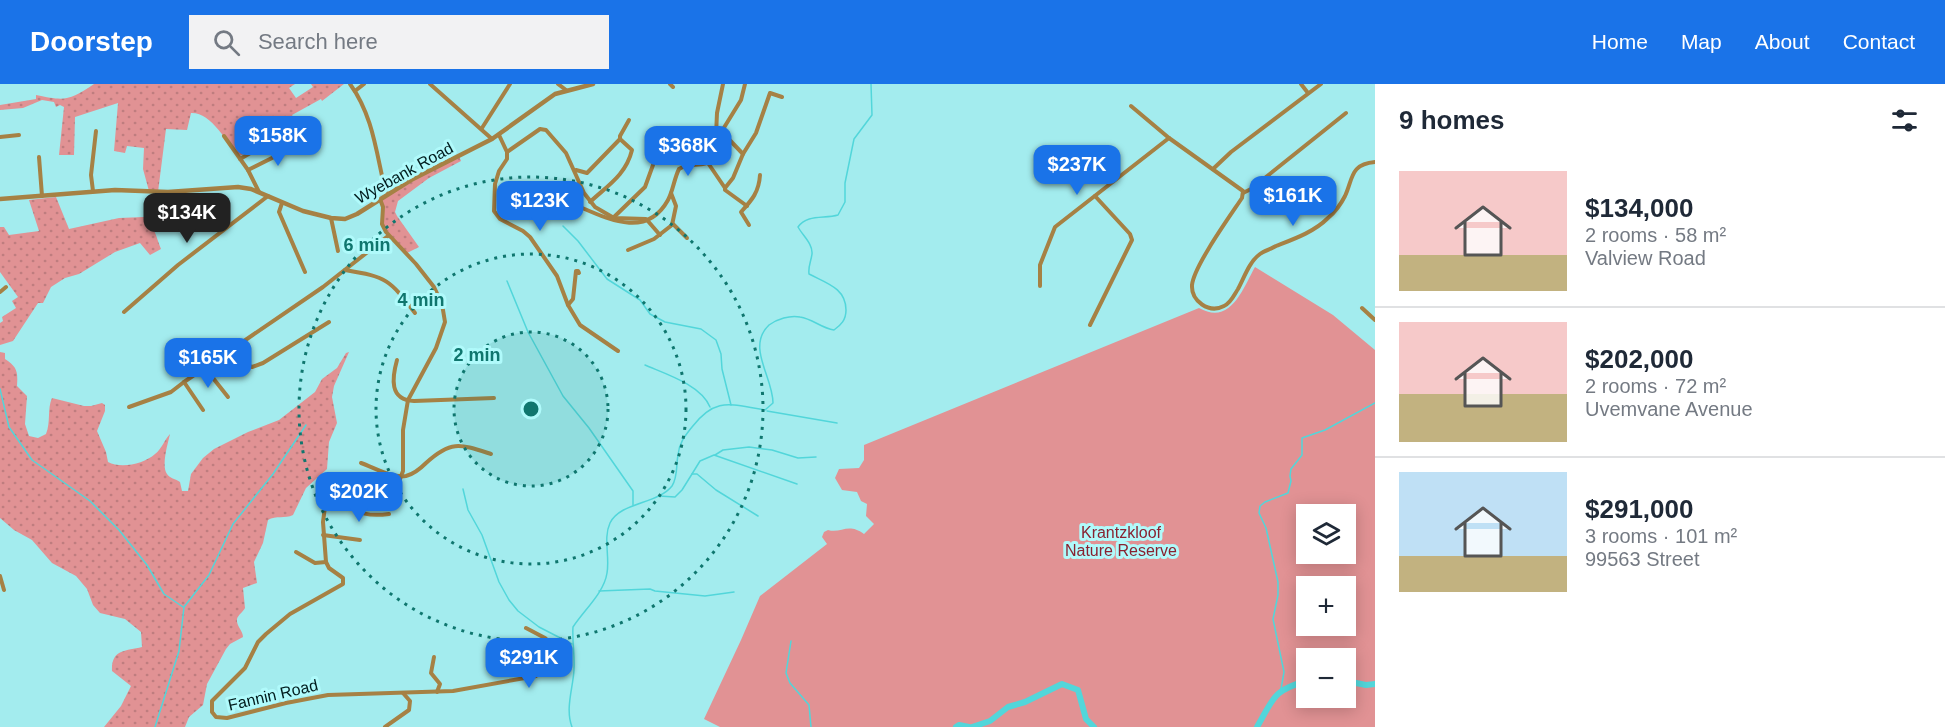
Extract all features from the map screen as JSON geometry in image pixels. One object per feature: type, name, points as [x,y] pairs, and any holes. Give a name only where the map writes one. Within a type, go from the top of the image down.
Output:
[{"type":"street","points":[[350,84],[371,127],[384,185],[388,193]]},
{"type":"street","points":[[355,91],[364,84]]},
{"type":"street","points":[[430,84],[492,139]]},
{"type":"street","points":[[482,128],[510,84]]},
{"type":"street","points":[[558,84],[566,90]]},
{"type":"street","name":"Wyebank Road","points":[[0,199],[126,189],[168,192],[233,187],[259,192],[300,210],[331,218],[348,218],[388,193],[499,135],[542,102],[566,90],[592,84]]},
{"type":"street","points":[[580,207],[617,223],[630,224],[647,220],[659,212],[671,193],[679,169],[684,166],[708,164],[717,154],[717,113],[723,84]]},
{"type":"street","points":[[717,140],[742,98],[745,84]]},
{"type":"street","points":[[1301,84],[1308,93]]},
{"type":"street","points":[[1213,169],[1231,152],[1321,84]]},
{"type":"street","points":[[725,189],[756,133],[770,93],[782,97]]},
{"type":"street","points":[[1131,106],[1169,138],[1241,188],[1243,193],[1193,281],[1194,295],[1206,307],[1217,309],[1229,303],[1252,263],[1260,254],[1313,230],[1327,219],[1343,199],[1354,171],[1363,165],[1375,162]]},
{"type":"street","points":[[1243,193],[1251,189],[1346,112]]},
{"type":"street","points":[[575,170],[587,173],[620,139],[622,130],[629,120]]},
{"type":"street","points":[[507,152],[538,130],[544,129],[561,145],[590,202],[614,218],[647,220],[660,235]]},
{"type":"street","points":[[93,191],[92,171],[96,131]]},
{"type":"street","points":[[722,132],[743,154]]},
{"type":"street","points":[[0,137],[19,135]]},
{"type":"street","points":[[499,135],[507,152],[507,159],[499,171],[495,184],[494,211],[500,219],[527,234],[557,276],[568,305],[580,325],[618,351]]},
{"type":"street","points":[[224,136],[248,170],[259,192]]},
{"type":"street","points":[[240,159],[281,138]]},
{"type":"street","points":[[1040,286],[1040,265],[1055,227],[1169,138]]},
{"type":"street","points":[[590,202],[621,175],[627,166],[632,150],[620,139]]},
{"type":"street","points":[[248,170],[298,145]]},
{"type":"street","points":[[39,157],[42,196]]},
{"type":"street","points":[[708,164],[725,189],[747,206]]},
{"type":"street","points":[[614,218],[645,187],[653,165]]},
{"type":"street","points":[[749,225],[741,212],[759,187],[760,175]]},
{"type":"street","points":[[628,250],[660,235],[673,224],[676,206],[671,193]]},
{"type":"street","points":[[124,312],[178,265],[268,196]]},
{"type":"street","points":[[1090,325],[1132,240],[1131,235],[1095,196]]},
{"type":"street","points":[[296,552],[315,563],[326,562],[323,535],[325,507],[330,502],[390,489],[398,484],[402,476],[403,430],[408,400],[443,331],[445,316],[442,303],[434,287],[416,264],[388,236],[382,225],[383,207],[380,199]]},
{"type":"street","points":[[282,203],[279,212],[304,272]]},
{"type":"street","points":[[331,218],[338,251]]},
{"type":"street","points":[[673,224],[687,238]]},
{"type":"street","points":[[129,407],[169,393],[185,383],[345,270],[388,236]]},
{"type":"street","points":[[345,270],[370,274],[388,281],[398,289],[415,313]]},
{"type":"street","points":[[568,305],[573,299],[575,272],[579,273]]},
{"type":"street","points":[[0,292],[6,287]]},
{"type":"street","points":[[1362,308],[1375,320]]},
{"type":"street","points":[[232,349],[243,363],[256,366],[329,322]]},
{"type":"street","points":[[397,360],[393,382],[399,396],[408,400],[494,398]]},
{"type":"street","points":[[205,368],[228,397]]},
{"type":"street","points":[[185,383],[203,410]]},
{"type":"street","points":[[361,463],[389,474],[402,476],[415,472],[446,448],[462,446],[490,454]]},
{"type":"street","points":[[348,499],[355,511],[378,516],[389,514]]},
{"type":"street","points":[[323,535],[360,540]]},
{"type":"street","name":"Fannin Road","points":[[326,562],[329,568],[343,578],[343,584],[290,614],[262,637],[245,668],[212,701],[212,712],[216,717],[227,718],[328,695],[403,693]]},
{"type":"street","points":[[0,576],[4,590]]},
{"type":"street","points":[[403,693],[453,691],[540,675],[551,664],[555,652],[545,638],[526,628]]},
{"type":"street","points":[[434,657],[431,673],[440,684],[436,693]]},
{"type":"street","points":[[385,727],[409,710],[411,701],[403,693]]},
{"type":"green space","points":[[94,84],[295,84],[289,88],[296,98],[313,87],[311,84],[344,84],[322,101],[321,99],[292,115],[299,126],[238,157],[212,123],[205,117],[191,113],[187,130],[166,129],[158,192],[149,191],[143,169],[144,148],[127,146],[125,153],[114,151],[118,103],[75,117],[74,155],[59,155],[64,107],[60,105],[56,107],[54,102],[42,100],[23,108],[0,110],[0,105],[36,99],[36,95],[61,99],[72,97]]},
{"type":"green space","points":[[459,156],[461,161],[429,178],[398,201],[395,212],[419,247],[407,253],[384,228],[383,206],[379,198]]},
{"type":"green space","points":[[56,197],[69,229],[119,218],[144,217],[153,228],[161,249],[150,255],[140,243],[115,252],[79,274],[65,278],[51,287],[43,303],[38,303],[13,341],[0,345],[2,317],[16,308],[12,301],[18,297],[0,272],[0,227],[4,227],[9,235],[39,231],[29,200]]},
{"type":"green space","name":"Krantzkloof Nature Reserve","points":[[1255,267],[1333,315],[1375,350],[1375,727],[720,727],[704,719],[760,596],[827,544],[822,537],[824,532],[853,529],[864,534],[874,524],[866,516],[867,504],[861,501],[857,492],[842,490],[835,478],[839,469],[859,468],[864,460],[864,445],[1199,308],[1210,312],[1220,312],[1235,302]]},
{"type":"green space","points":[[0,352],[5,353],[5,359],[14,367],[17,373],[17,386],[27,396],[25,424],[29,436],[38,438],[46,434],[52,398],[84,406],[102,403],[105,405],[105,411],[97,431],[108,462],[126,465],[150,458],[170,434],[165,470],[169,477],[180,482],[182,491],[188,491],[191,474],[203,458],[214,449],[248,432],[279,420],[315,392],[322,379],[337,368],[349,352],[334,386],[332,397],[337,423],[329,442],[327,469],[306,488],[293,515],[268,520],[263,543],[254,562],[257,583],[243,588],[245,608],[237,622],[243,637],[226,649],[207,684],[203,705],[189,717],[185,727],[104,727],[121,706],[131,686],[112,671],[112,664],[121,652],[142,647],[141,632],[125,619],[100,613],[93,605],[87,589],[76,576],[52,563],[32,540],[14,530],[0,518]]},
{"type":"waterway","points":[[572,727],[569,713],[574,670],[573,627],[598,594],[605,580],[608,567],[607,535],[610,523],[622,511],[658,496],[672,486],[681,443],[692,427],[709,411],[725,405],[765,410],[773,403],[760,352],[760,343],[769,325],[784,318],[796,317],[805,318],[834,330],[844,319],[846,310],[843,296],[834,287],[809,274],[812,250],[798,227],[806,220],[838,215],[845,202],[845,183],[854,139],[872,115],[871,84]]},
{"type":"waterway","points":[[563,226],[578,241],[607,279],[640,300],[650,314],[665,322],[701,329],[716,340],[731,405]]},
{"type":"waterway","points":[[507,281],[528,332],[563,396],[589,428],[633,491],[633,505]]},
{"type":"waterway","points":[[645,365],[691,386],[699,392],[710,407]]},
{"type":"waterway","points":[[0,389],[9,427],[32,460],[90,501],[119,530],[147,565],[164,594],[183,607]]},
{"type":"waterway","points":[[1281,689],[1284,672],[1273,619],[1278,582],[1266,528],[1259,513],[1260,506],[1288,493],[1291,469],[1302,455],[1302,438],[1325,430],[1375,403]]},
{"type":"waterway","points":[[767,411],[837,423]]},
{"type":"waterway","points":[[155,727],[179,651],[184,607],[209,575],[233,524],[273,474],[306,425]]},
{"type":"waterway","points":[[715,455],[723,450],[749,447],[772,450],[798,458],[816,457]]},
{"type":"waterway","points":[[692,474],[700,461],[714,455],[797,484]]},
{"type":"waterway","points":[[659,496],[675,497],[692,474],[697,474],[716,490],[758,516]]},
{"type":"waterway","points":[[463,489],[468,510],[482,535],[499,582],[509,600],[518,611],[539,627],[572,644]]},
{"type":"waterway","points":[[599,591],[650,589],[705,596],[734,592]]},
{"type":"waterway","points":[[791,641],[786,673],[790,683],[809,705],[811,727]]},
{"type":"waterway","points":[[1356,683],[1375,684]]},
{"type":"waterway","points":[[972,727],[990,721],[1008,707],[1025,702],[1062,684],[1078,690],[1086,719],[1094,727]]},
{"type":"waterway","points":[[1257,727],[1275,697],[1286,688],[1296,685]]},
{"type":"waterway","points":[[956,727],[959,725],[969,727]]}]
